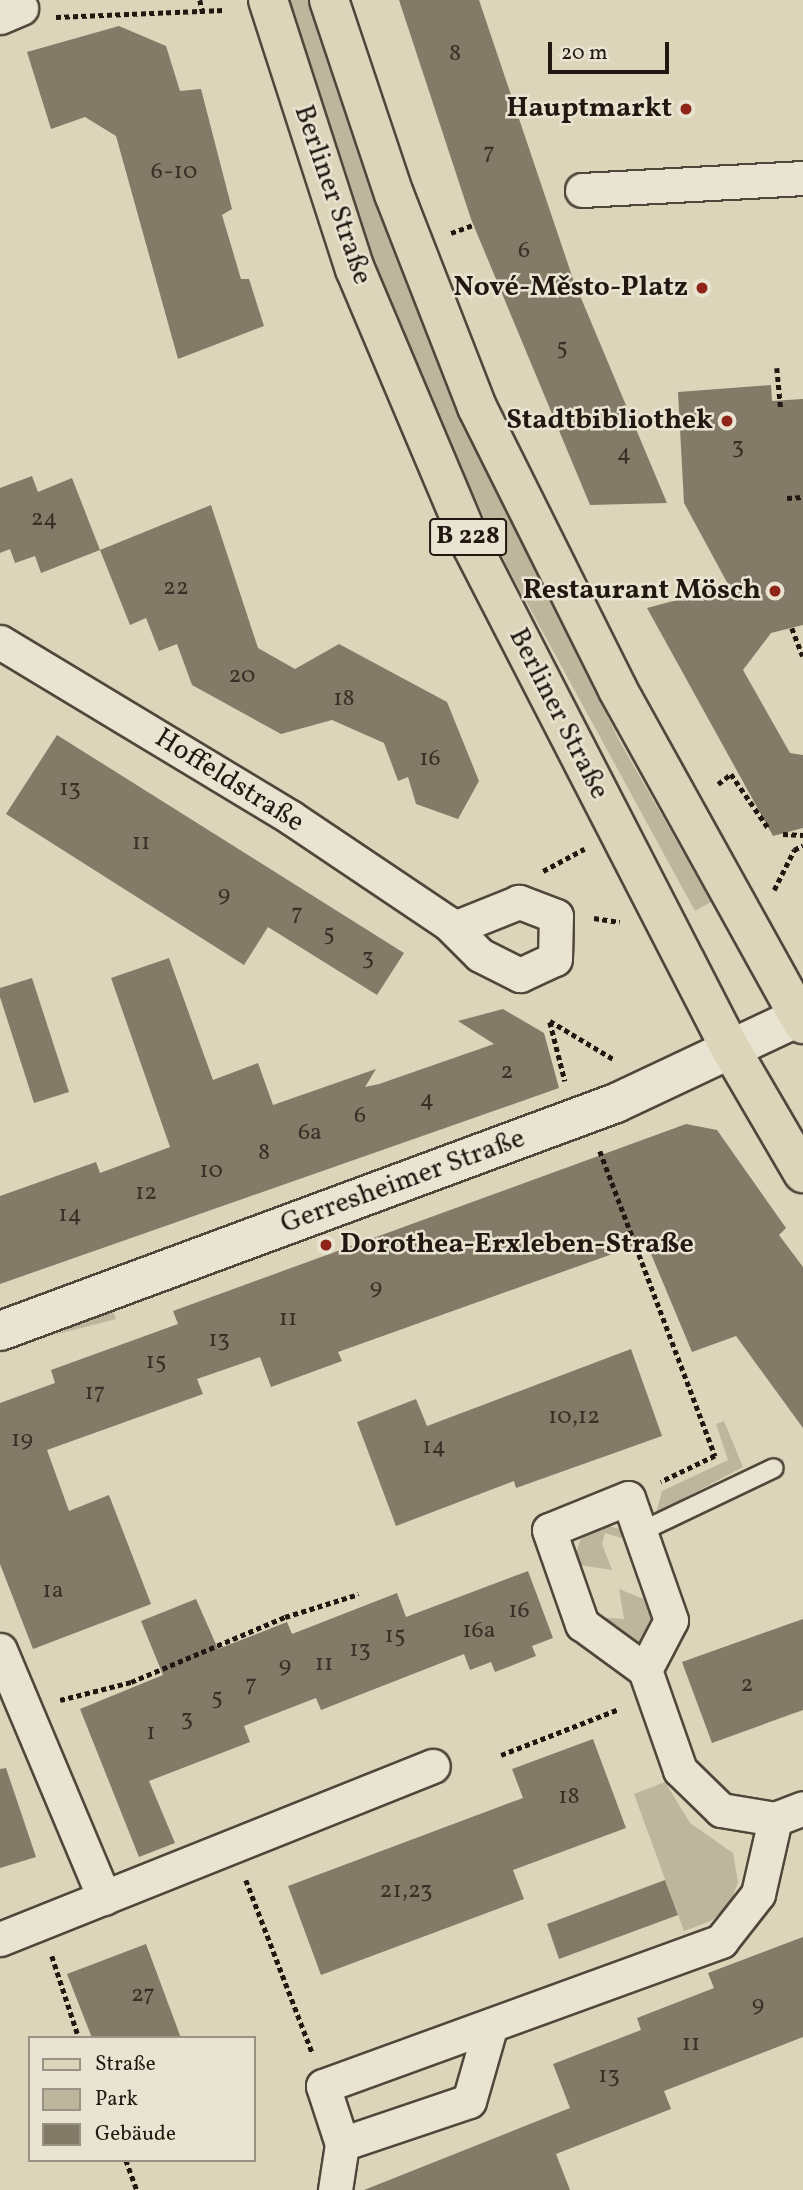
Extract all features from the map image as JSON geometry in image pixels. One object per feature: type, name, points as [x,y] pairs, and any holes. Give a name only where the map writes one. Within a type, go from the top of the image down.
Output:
[{"type":"main road","name":"Berliner Straße","points":[[268,0],[355,269],[462,522],[730,1048],[803,1173]]},
{"type":"main road","name":"Berliner Straße","points":[[329,0],[394,194],[477,407],[618,690],[802,1019]]},
{"type":"street","points":[[582,190],[803,178]]},
{"type":"street","name":"Hoffeldstraße","points":[[0,642],[290,817],[454,928]]},
{"type":"street","name":"Gerresheimer Straße","points":[[0,1331],[616,1103],[730,1048],[802,1019]]},
{"type":"street","points":[[335,2190],[342,2144],[323,2086],[490,2028],[721,1941],[758,1894],[789,1814],[721,1810],[680,1770],[649,1683],[583,1623],[549,1530],[628,1498],[671,1620],[649,1683]]},
{"type":"street","points":[[0,1650],[104,1898]]},
{"type":"street","points":[[0,1939],[433,1766]]},
{"type":"street","points":[[342,2144],[468,2101],[490,2028]]},
{"type":"lane","points":[[640,1532],[774,1468]]},
{"type":"path","points":[[200,0],[203,14]]},
{"type":"path","points":[[55,17],[203,14],[224,9]]},
{"type":"path","points":[[444,235],[474,225]]},
{"type":"path","points":[[777,368],[781,410]]},
{"type":"path","points":[[788,498],[803,498]]},
{"type":"path","points":[[792,628],[803,656]]},
{"type":"path","points":[[717,782],[731,774],[769,829]]},
{"type":"path","points":[[783,834],[803,835]]},
{"type":"path","points":[[771,895],[794,850],[803,845]]},
{"type":"path","points":[[530,879],[584,848]]},
{"type":"path","points":[[584,917],[621,923]]},
{"type":"path","points":[[567,1090],[550,1021],[621,1063]]},
{"type":"path","points":[[600,1151],[715,1456],[628,1498]]},
{"type":"path","points":[[26,1712],[131,1682],[285,1617],[359,1594]]},
{"type":"path","points":[[501,1755],[649,1683]]},
{"type":"path","points":[[234,1844],[323,2086]]},
{"type":"path","points":[[40,1923],[78,2036]]},
{"type":"path","points":[[127,2162],[137,2190]]},
{"type":"green space","points":[[286,0],[318,0],[388,229],[445,384],[619,740],[711,902],[695,911],[509,570],[425,391],[360,236]]},
{"type":"green space","points":[[112,1309],[116,1319],[54,1335]]},
{"type":"green space","points":[[724,1421],[743,1467],[656,1513],[662,1491],[728,1460],[716,1424]]},
{"type":"green space","points":[[601,1524],[624,1530],[634,1542],[605,1533],[602,1544],[612,1570],[579,1565],[575,1559],[580,1540]]},
{"type":"green space","points":[[619,1589],[658,1605],[659,1619],[640,1645],[597,1617],[624,1619]]},
{"type":"green space","points":[[665,1782],[690,1823],[733,1853],[738,1882],[731,1902],[711,1921],[684,1931],[634,1794]]},
{"type":"building","points":[[399,0],[479,0],[573,279],[667,503],[590,505],[471,219]]},
{"type":"building","points":[[119,26],[166,46],[180,91],[201,89],[232,209],[222,215],[241,279],[249,279],[264,326],[178,359],[116,136],[85,117],[51,129],[27,52]]},
{"type":"building","points":[[771,385],[772,401],[803,399],[803,625],[771,633],[743,670],[790,753],[803,755],[803,828],[773,836],[647,608],[729,586],[684,503],[678,392]]},
{"type":"building","points":[[32,476],[38,492],[72,478],[100,550],[41,573],[35,556],[15,563],[10,549],[0,553],[0,488]]},
{"type":"building","points":[[211,505],[258,648],[295,669],[339,644],[447,702],[479,781],[458,819],[416,804],[408,777],[398,781],[384,743],[332,720],[281,734],[192,685],[177,644],[159,651],[146,618],[130,625],[100,550]]},
{"type":"building","points":[[57,735],[404,953],[377,995],[268,927],[244,965],[6,814]]},
{"type":"building","points":[[169,958],[213,1080],[258,1063],[273,1105],[376,1069],[365,1087],[379,1084],[494,1044],[458,1021],[503,1009],[544,1033],[559,1088],[0,1284],[0,1196],[96,1162],[100,1173],[170,1147],[111,978]]},
{"type":"building","points":[[32,978],[69,1092],[34,1103],[0,997],[0,988]]},
{"type":"building","points":[[686,1124],[717,1130],[786,1228],[779,1235],[803,1267],[803,1428],[736,1336],[692,1352],[646,1242],[338,1352],[342,1361],[271,1387],[260,1357],[197,1379],[203,1394],[47,1450],[69,1511],[109,1495],[151,1604],[33,1649],[0,1564],[0,1403],[55,1383],[51,1370],[178,1324],[173,1311]]},
{"type":"building","points":[[631,1349],[662,1436],[516,1488],[514,1481],[396,1526],[357,1422],[416,1399],[427,1426]]},
{"type":"building","points":[[528,1571],[553,1638],[532,1646],[536,1656],[495,1672],[491,1662],[470,1670],[464,1654],[321,1710],[316,1698],[244,1726],[250,1742],[149,1781],[175,1843],[139,1857],[80,1709],[163,1675],[141,1621],[196,1599],[218,1649],[287,1622],[292,1634],[397,1593],[406,1617]]},
{"type":"building","points":[[803,1619],[803,1710],[712,1743],[682,1662]]},
{"type":"building","points":[[593,1739],[626,1828],[513,1870],[524,1899],[321,1975],[288,1886],[523,1798],[512,1769]]},
{"type":"building","points":[[6,1768],[36,1857],[0,1868],[0,1769]]},
{"type":"building","points":[[665,1880],[678,1915],[559,1959],[547,1924]]},
{"type":"building","points":[[803,1937],[803,2037],[664,2091],[671,2109],[556,2154],[570,2190],[364,2190],[570,2108],[553,2064],[641,2030],[637,2018],[714,1988],[708,1973]]},
{"type":"building","points":[[146,1944],[180,2036],[91,2036],[67,1974]]},
{"type":"place","name":"Hauptmarkt","points":[[686,109]]},
{"type":"place","name":"Nové-Město-Platz","points":[[702,288]]},
{"type":"place","name":"Stadtbibliothek","points":[[727,421]]},
{"type":"place","name":"Restaurant Mösch","points":[[775,591]]},
{"type":"place","name":"Dorothea-Erxleben-Straße","points":[[326,1245]]}]
